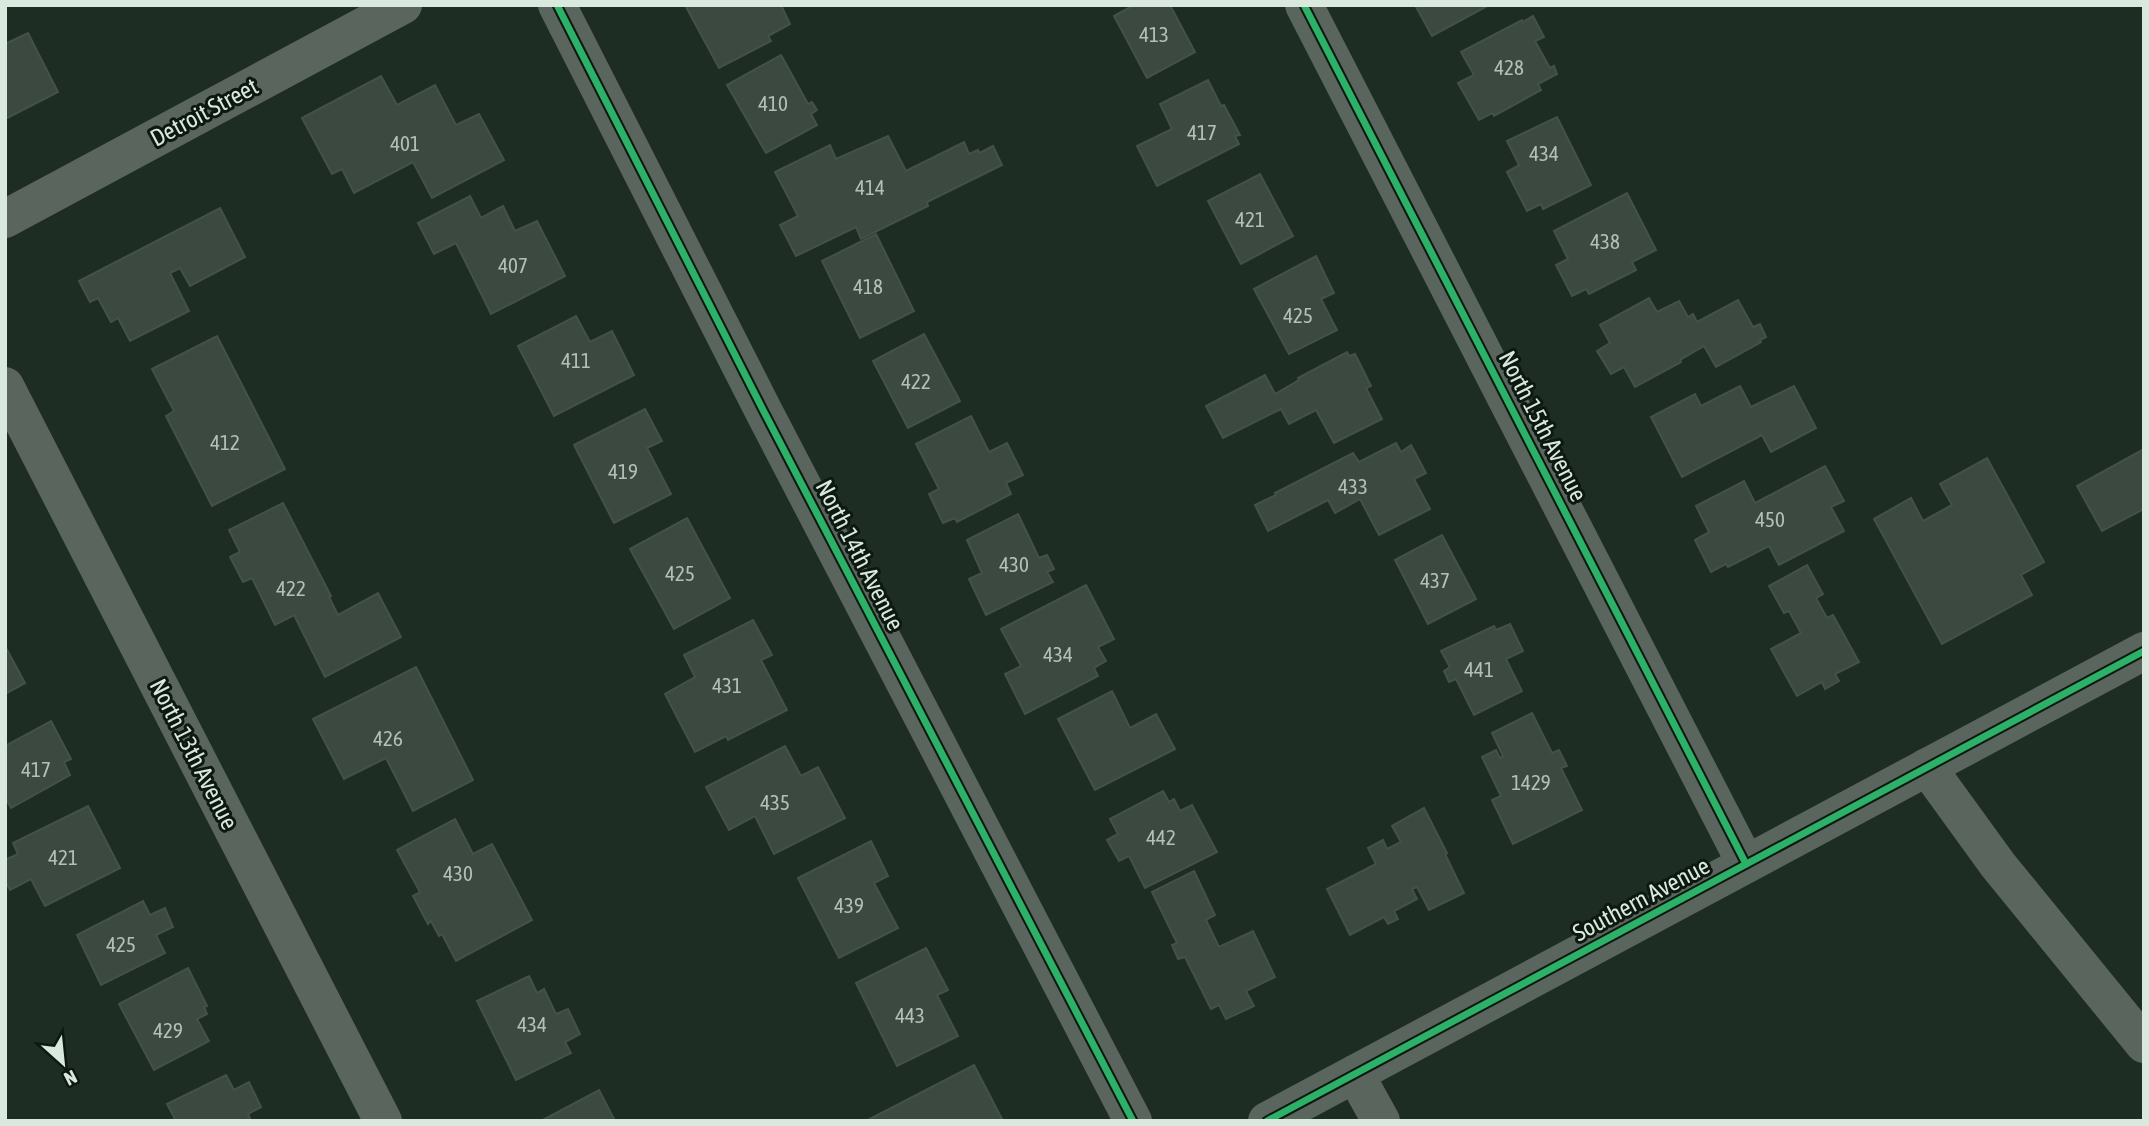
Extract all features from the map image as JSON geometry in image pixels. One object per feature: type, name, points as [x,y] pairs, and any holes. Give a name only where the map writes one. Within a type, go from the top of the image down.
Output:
[{"type":"street","name":"Detroit Street","points":[[5,219],[403,5]]},
{"type":"street","name":"North 14th Avenue","points":[[557,5],[762,408],[1133,1121]]},
{"type":"street","name":"North 15th Avenue","points":[[1304,5],[1746,864]]},
{"type":"street","name":"North 13th Avenue","points":[[5,386],[383,1121]]},
{"type":"street","name":"Southern Avenue","points":[[1267,1121],[2144,651]]},
{"type":"street","points":[[1927,767],[1998,865],[2144,1044]]},
{"type":"street","points":[[1355,1074],[1381,1121]]},
{"type":"building","points":[[685,5],[781,5],[790,24],[768,36],[771,41],[719,68]]},
{"type":"building","points":[[1134,5],[1170,5],[1195,52],[1147,78],[1114,16]]},
{"type":"building","points":[[1415,5],[1489,5],[1432,36]]},
{"type":"building","points":[[1533,16],[1544,37],[1535,41],[1550,68],[1554,66],[1557,74],[1538,84],[1541,90],[1494,116],[1492,113],[1479,120],[1458,83],[1474,75],[1461,52]]},
{"type":"building","points":[[28,33],[58,92],[5,119],[5,44]]},
{"type":"building","points":[[781,55],[808,104],[812,102],[817,110],[811,114],[817,125],[766,153],[727,85]]},
{"type":"building","points":[[381,76],[397,105],[435,85],[456,125],[479,114],[504,160],[432,198],[413,162],[354,193],[342,169],[332,174],[302,118]]},
{"type":"building","points":[[1208,80],[1240,135],[1235,136],[1239,144],[1157,186],[1137,146],[1172,129],[1160,104]]},
{"type":"building","points":[[1557,117],[1591,185],[1543,209],[1541,204],[1527,211],[1507,172],[1519,165],[1507,141]]},
{"type":"building","points":[[888,136],[906,171],[964,142],[969,154],[978,150],[980,153],[993,146],[1002,165],[861,239],[856,227],[796,256],[780,225],[798,216],[775,172],[830,145],[836,159]]},
{"type":"building","points":[[1260,174],[1293,236],[1241,264],[1208,201]]},
{"type":"building","points":[[1627,193],[1656,250],[1632,262],[1636,270],[1589,294],[1586,289],[1572,296],[1556,265],[1568,259],[1554,231]]},
{"type":"building","points":[[470,196],[481,218],[503,206],[515,231],[537,221],[565,276],[491,314],[456,243],[434,254],[418,223]]},
{"type":"building","points":[[220,208],[245,257],[190,286],[180,268],[170,273],[189,311],[130,341],[118,318],[111,322],[98,298],[90,302],[79,281]]},
{"type":"building","points":[[876,234],[914,311],[860,338],[822,261]]},
{"type":"building","points":[[1316,256],[1334,293],[1321,299],[1337,330],[1289,354],[1254,289]]},
{"type":"building","points":[[1649,298],[1657,312],[1679,301],[1688,317],[1693,314],[1697,322],[1738,300],[1753,327],[1760,324],[1766,337],[1716,367],[1704,346],[1635,387],[1624,367],[1611,374],[1597,351],[1610,343],[1600,325]]},
{"type":"building","points":[[576,316],[590,342],[612,331],[634,375],[554,416],[518,346]]},
{"type":"building","points":[[924,334],[960,401],[908,428],[873,361]]},
{"type":"building","points":[[217,336],[285,469],[212,506],[166,416],[174,411],[152,369]]},
{"type":"building","points":[[1347,352],[1349,356],[1355,354],[1371,386],[1366,388],[1382,419],[1334,443],[1316,410],[1289,424],[1281,409],[1223,438],[1206,406],[1265,375],[1275,394],[1299,380],[1298,378]]},
{"type":"building","points":[[1740,386],[1751,407],[1794,386],[1816,428],[1771,452],[1762,435],[1682,477],[1651,417],[1695,394],[1701,406]]},
{"type":"building","points":[[645,409],[662,441],[647,448],[671,494],[614,523],[574,445]]},
{"type":"building","points":[[971,416],[989,452],[1007,443],[1023,475],[1006,483],[1011,494],[957,522],[955,518],[943,523],[929,494],[939,489],[916,444]]},
{"type":"building","points":[[1396,443],[1401,452],[1411,445],[1426,473],[1414,479],[1430,509],[1379,535],[1360,499],[1335,513],[1328,500],[1268,531],[1255,505],[1353,453],[1359,462]]},
{"type":"building","points":[[2144,449],[2144,509],[2102,531],[2077,486]]},
{"type":"building","points":[[1987,458],[2044,562],[2021,575],[2032,595],[1942,644],[1874,519],[1911,498],[1923,521],[1952,505],[1940,484]]},
{"type":"building","points":[[1825,466],[1844,501],[1831,507],[1844,531],[1779,565],[1769,546],[1728,567],[1726,564],[1711,572],[1695,540],[1709,532],[1696,506],[1744,481],[1755,503]]},
{"type":"building","points":[[283,503],[338,615],[378,593],[401,637],[325,677],[294,615],[275,625],[252,578],[243,582],[230,557],[240,552],[229,530]]},
{"type":"building","points":[[1018,514],[1039,558],[1047,555],[1054,569],[1047,572],[1053,582],[986,615],[969,579],[982,573],[967,540]]},
{"type":"building","points":[[687,518],[730,598],[674,629],[630,549]]},
{"type":"building","points":[[1442,535],[1476,599],[1428,624],[1395,560]]},
{"type":"building","points":[[1807,565],[1823,594],[1816,598],[1827,618],[1833,615],[1859,662],[1835,674],[1839,681],[1825,689],[1822,682],[1797,696],[1771,649],[1801,633],[1789,611],[1784,613],[1769,586]]},
{"type":"building","points":[[1086,585],[1114,639],[1098,647],[1106,661],[1094,668],[1098,676],[1025,714],[1005,674],[1021,666],[1001,629]]},
{"type":"building","points":[[753,620],[772,655],[761,660],[787,710],[728,740],[726,736],[695,752],[665,694],[695,677],[684,655]]},
{"type":"building","points":[[1510,624],[1523,651],[1506,659],[1522,691],[1474,715],[1456,679],[1449,682],[1444,671],[1450,667],[1441,651],[1494,626],[1496,630]]},
{"type":"building","points":[[5,646],[25,683],[5,694]]},
{"type":"building","points":[[416,667],[473,780],[413,811],[386,758],[344,779],[313,719]]},
{"type":"building","points":[[1112,691],[1130,728],[1156,714],[1175,749],[1095,790],[1058,719]]},
{"type":"building","points":[[1532,713],[1552,753],[1559,750],[1567,766],[1561,768],[1582,810],[1513,844],[1492,800],[1501,796],[1482,757],[1496,750],[1500,758],[1503,756],[1492,733]]},
{"type":"building","points":[[51,721],[71,759],[64,762],[70,775],[11,808],[5,797],[5,746]]},
{"type":"building","points":[[785,746],[801,776],[818,767],[845,818],[774,854],[755,816],[729,830],[706,787]]},
{"type":"building","points":[[1163,791],[1169,802],[1174,799],[1180,811],[1192,805],[1217,852],[1145,888],[1129,856],[1119,861],[1107,840],[1118,834],[1110,819]]},
{"type":"building","points":[[88,806],[120,868],[45,906],[31,879],[10,890],[5,880],[5,860],[18,854],[13,843]]},
{"type":"building","points":[[1424,808],[1464,893],[1429,910],[1417,887],[1412,889],[1417,899],[1394,911],[1398,919],[1388,924],[1384,917],[1350,935],[1327,889],[1376,864],[1368,848],[1383,840],[1387,849],[1401,842],[1392,826]]},
{"type":"building","points":[[455,819],[473,854],[492,844],[532,920],[456,961],[442,934],[439,936],[431,921],[428,924],[413,896],[420,892],[397,850]]},
{"type":"building","points":[[871,841],[888,876],[874,883],[898,928],[839,958],[798,878]]},
{"type":"building","points":[[1194,871],[1215,915],[1206,920],[1219,947],[1253,931],[1275,977],[1246,991],[1254,1006],[1226,1019],[1219,1005],[1211,1009],[1185,957],[1178,959],[1172,945],[1177,943],[1152,892]]},
{"type":"building","points":[[143,901],[150,915],[165,908],[173,927],[156,935],[165,953],[101,985],[77,935]]},
{"type":"building","points":[[926,948],[948,990],[937,995],[958,1036],[897,1066],[856,983]]},
{"type":"building","points":[[188,968],[207,1006],[204,1007],[207,1014],[197,1019],[209,1041],[154,1070],[119,1004]]},
{"type":"building","points":[[529,976],[537,993],[544,989],[556,1014],[568,1009],[580,1034],[565,1042],[571,1053],[516,1080],[477,1001]]},
{"type":"building","points":[[974,1065],[1003,1121],[866,1121]]},
{"type":"building","points":[[226,1075],[234,1090],[249,1082],[261,1107],[248,1114],[251,1121],[170,1121],[175,1119],[167,1104]]},
{"type":"building","points":[[599,1090],[615,1121],[541,1121]]},
{"type":"cycle path","points":[[557,5],[762,408],[1133,1121]]},
{"type":"cycle path","points":[[1304,5],[1746,864]]},
{"type":"cycle path","points":[[1267,1121],[2144,651]]}]
